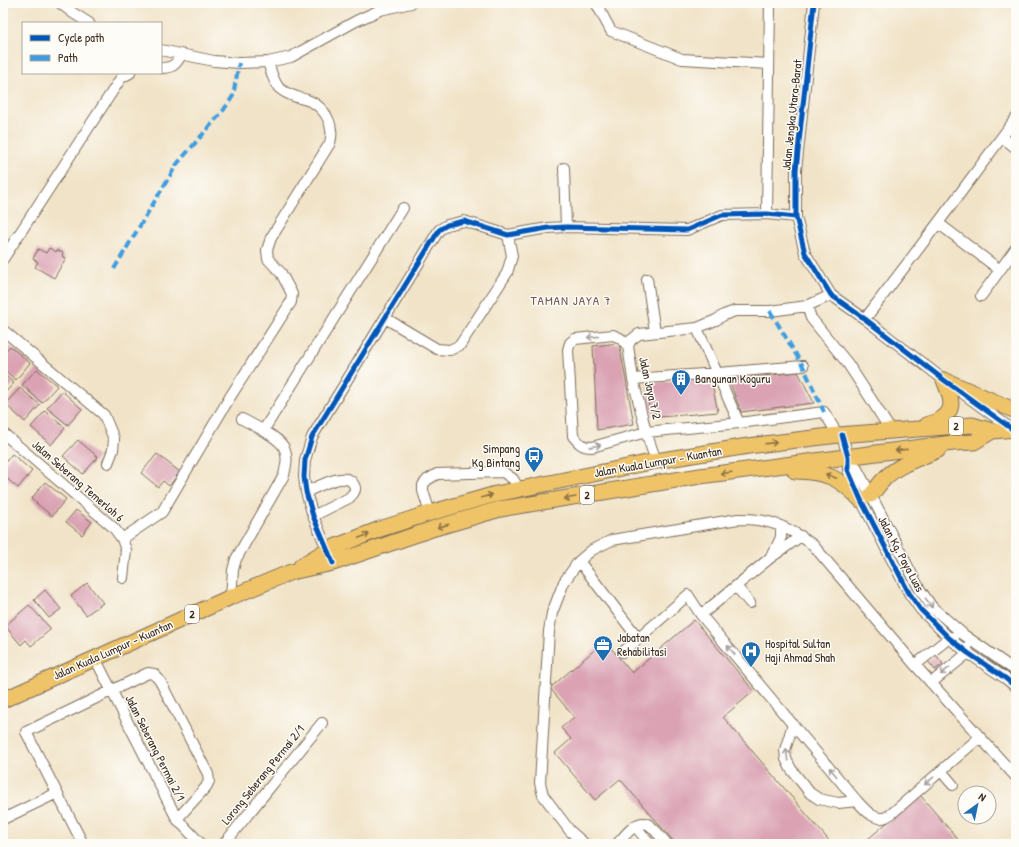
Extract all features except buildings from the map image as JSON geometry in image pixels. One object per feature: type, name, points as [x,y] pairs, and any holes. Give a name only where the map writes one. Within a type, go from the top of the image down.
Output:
[{"type":"highway","points":[[944,380],[1016,411]]},
{"type":"highway","points":[[918,429],[942,418],[948,413],[951,406],[951,399],[944,380]]},
{"type":"highway","name":"Jalan Kuala Lumpur - Kuantan","points":[[3,700],[231,597],[330,556],[380,529],[496,494],[656,461],[748,446],[840,435],[972,425],[992,431],[1015,431]]},
{"type":"highway","name":"Jalan Kuala Lumpur - Kuantan","points":[[330,556],[500,509],[700,476],[953,443],[974,442],[992,431]]},
{"type":"highway","points":[[744,471],[812,472],[825,474],[838,479],[849,488],[866,497],[884,478],[905,464],[953,443]]},
{"type":"street","points":[[60,3],[87,22]]},
{"type":"street","points":[[162,50],[214,61],[239,63],[268,62],[291,57],[356,21],[380,10],[411,3]]},
{"type":"street","points":[[596,3],[611,31],[682,59],[769,64]]},
{"type":"street","points":[[767,214],[770,3]]},
{"type":"street","name":"Jalan Jengka Utara-Barat","points":[[814,3],[796,170],[796,217],[805,253],[831,295],[1015,431]]},
{"type":"street","points":[[162,68],[169,68],[177,63],[181,55]]},
{"type":"street","points":[[122,539],[162,512],[230,396],[291,302],[292,294],[281,273],[268,260],[267,250],[272,238],[330,142],[331,130],[328,118],[321,108],[310,101],[286,94],[278,86],[273,78],[268,62]]},
{"type":"street","points":[[3,259],[121,78],[128,74]]},
{"type":"street","points":[[865,319],[1016,118]]},
{"type":"street","points":[[1002,137],[1016,148]]},
{"type":"street","points":[[564,168],[566,227]]},
{"type":"street","points":[[263,431],[403,208]]},
{"type":"street","points":[[330,556],[313,516],[306,492],[304,477],[305,460],[312,437],[440,230],[447,224],[464,221],[508,235],[548,228],[566,227],[687,230],[722,215],[767,214],[796,217]]},
{"type":"street","points":[[938,223],[1000,270]]},
{"type":"street","points":[[385,318],[437,349],[450,350],[460,345],[507,273],[512,256],[508,235]]},
{"type":"street","points":[[981,296],[1016,248]]},
{"type":"street","points":[[647,279],[655,332]]},
{"type":"street","name":"Jalan Jaya 7/2","points":[[656,461],[646,432],[633,379],[628,346],[631,340],[639,334],[696,328],[735,311],[770,311],[807,306],[831,295]]},
{"type":"street","points":[[807,306],[811,318],[848,364],[891,431]]},
{"type":"street","points":[[628,346],[620,338],[613,335],[575,339],[570,344],[568,350],[573,436],[585,447],[592,447],[646,432],[739,423],[718,373],[696,328]]},
{"type":"street","points":[[3,330],[104,415],[114,439],[113,450],[108,463]]},
{"type":"street","points":[[633,379],[803,366]]},
{"type":"street","name":"Jalan Kg. Paya Luas","points":[[739,423],[824,412],[840,435],[848,457],[856,467],[866,497],[909,593],[921,610],[949,638],[1016,687]]},
{"type":"street","points":[[231,597],[232,570],[236,559],[284,475],[287,461],[285,448],[276,438],[242,419]]},
{"type":"street","name":"Jalan Seberang Temerloh 6","points":[[3,432],[114,528],[122,539],[126,550],[123,578]]},
{"type":"street","points":[[430,513],[423,491],[423,485],[427,480],[437,474],[503,472],[513,479],[519,489]]},
{"type":"street","points":[[306,492],[338,479],[348,479],[354,483],[355,489],[349,498],[313,516]]},
{"type":"street","name":"Jalan Kg. Paya Luas","points":[[866,497],[919,588],[932,607],[964,635],[1016,671]]},
{"type":"street","points":[[585,844],[570,831],[543,795],[540,783],[549,631],[552,613],[564,582],[579,561],[592,550],[612,540],[738,519],[758,520],[781,526],[813,545],[915,665],[1016,777]]},
{"type":"street","points":[[770,558],[781,537],[781,526]]},
{"type":"street","points":[[702,615],[770,558],[783,550],[800,536]]},
{"type":"street","points":[[579,561],[638,638]]},
{"type":"street","points":[[736,586],[750,603]]},
{"type":"street","points":[[623,652],[688,595],[702,615],[857,801],[868,812],[880,818],[886,817],[897,809],[980,737]]},
{"type":"street","points":[[915,665],[949,638],[964,635],[968,653],[931,683]]},
{"type":"street","name":"Jalan Seberang Permai 2/1","points":[[95,658],[177,819],[201,844]]},
{"type":"street","points":[[83,844],[26,732],[148,673],[154,674],[160,681],[208,774],[209,781],[206,787],[177,819]]},
{"type":"street","name":"Lorong Seberang Permai 2/1","points":[[224,844],[322,723]]},
{"type":"street","points":[[793,724],[785,750],[786,759],[791,769],[810,793],[819,799],[838,803],[857,801]]},
{"type":"street","points":[[941,771],[953,785]]},
{"type":"street","points":[[3,819],[57,793]]},
{"type":"street","points":[[617,844],[635,826],[641,823],[648,824],[667,844]]},
{"type":"street","points":[[635,826],[650,844]]},
{"type":"marked path","points":[[114,269],[177,164],[223,111],[233,96],[239,63]]},
{"type":"marked path","points":[[770,311],[803,366],[824,412]]},
{"type":"cycle path","points":[[814,3],[796,170],[796,217],[805,253],[831,295],[1012,429],[1016,434]]},
{"type":"cycle path","points":[[333,563],[313,516],[306,492],[304,477],[305,460],[312,437],[439,230],[447,225],[464,221],[508,235],[548,228],[566,227],[687,230],[722,215],[767,214],[796,217]]},
{"type":"cycle path","points":[[842,435],[848,457],[848,470],[861,500],[909,593],[921,610],[949,638],[1016,687]]},
{"type":"place","name":"Bangunan Koguru","points":[[681,396]]},
{"type":"place","name":"Simpang Kg Bintang","points":[[534,473]]},
{"type":"place","name":"Jabatan Rehabilitasi","points":[[603,662]]},
{"type":"place","name":"Hospital Sultan Haji Ahmad Shah","points":[[751,668]]},
{"type":"district","name":"TAMAN JAYA 7","points":[[571,300]]}]
